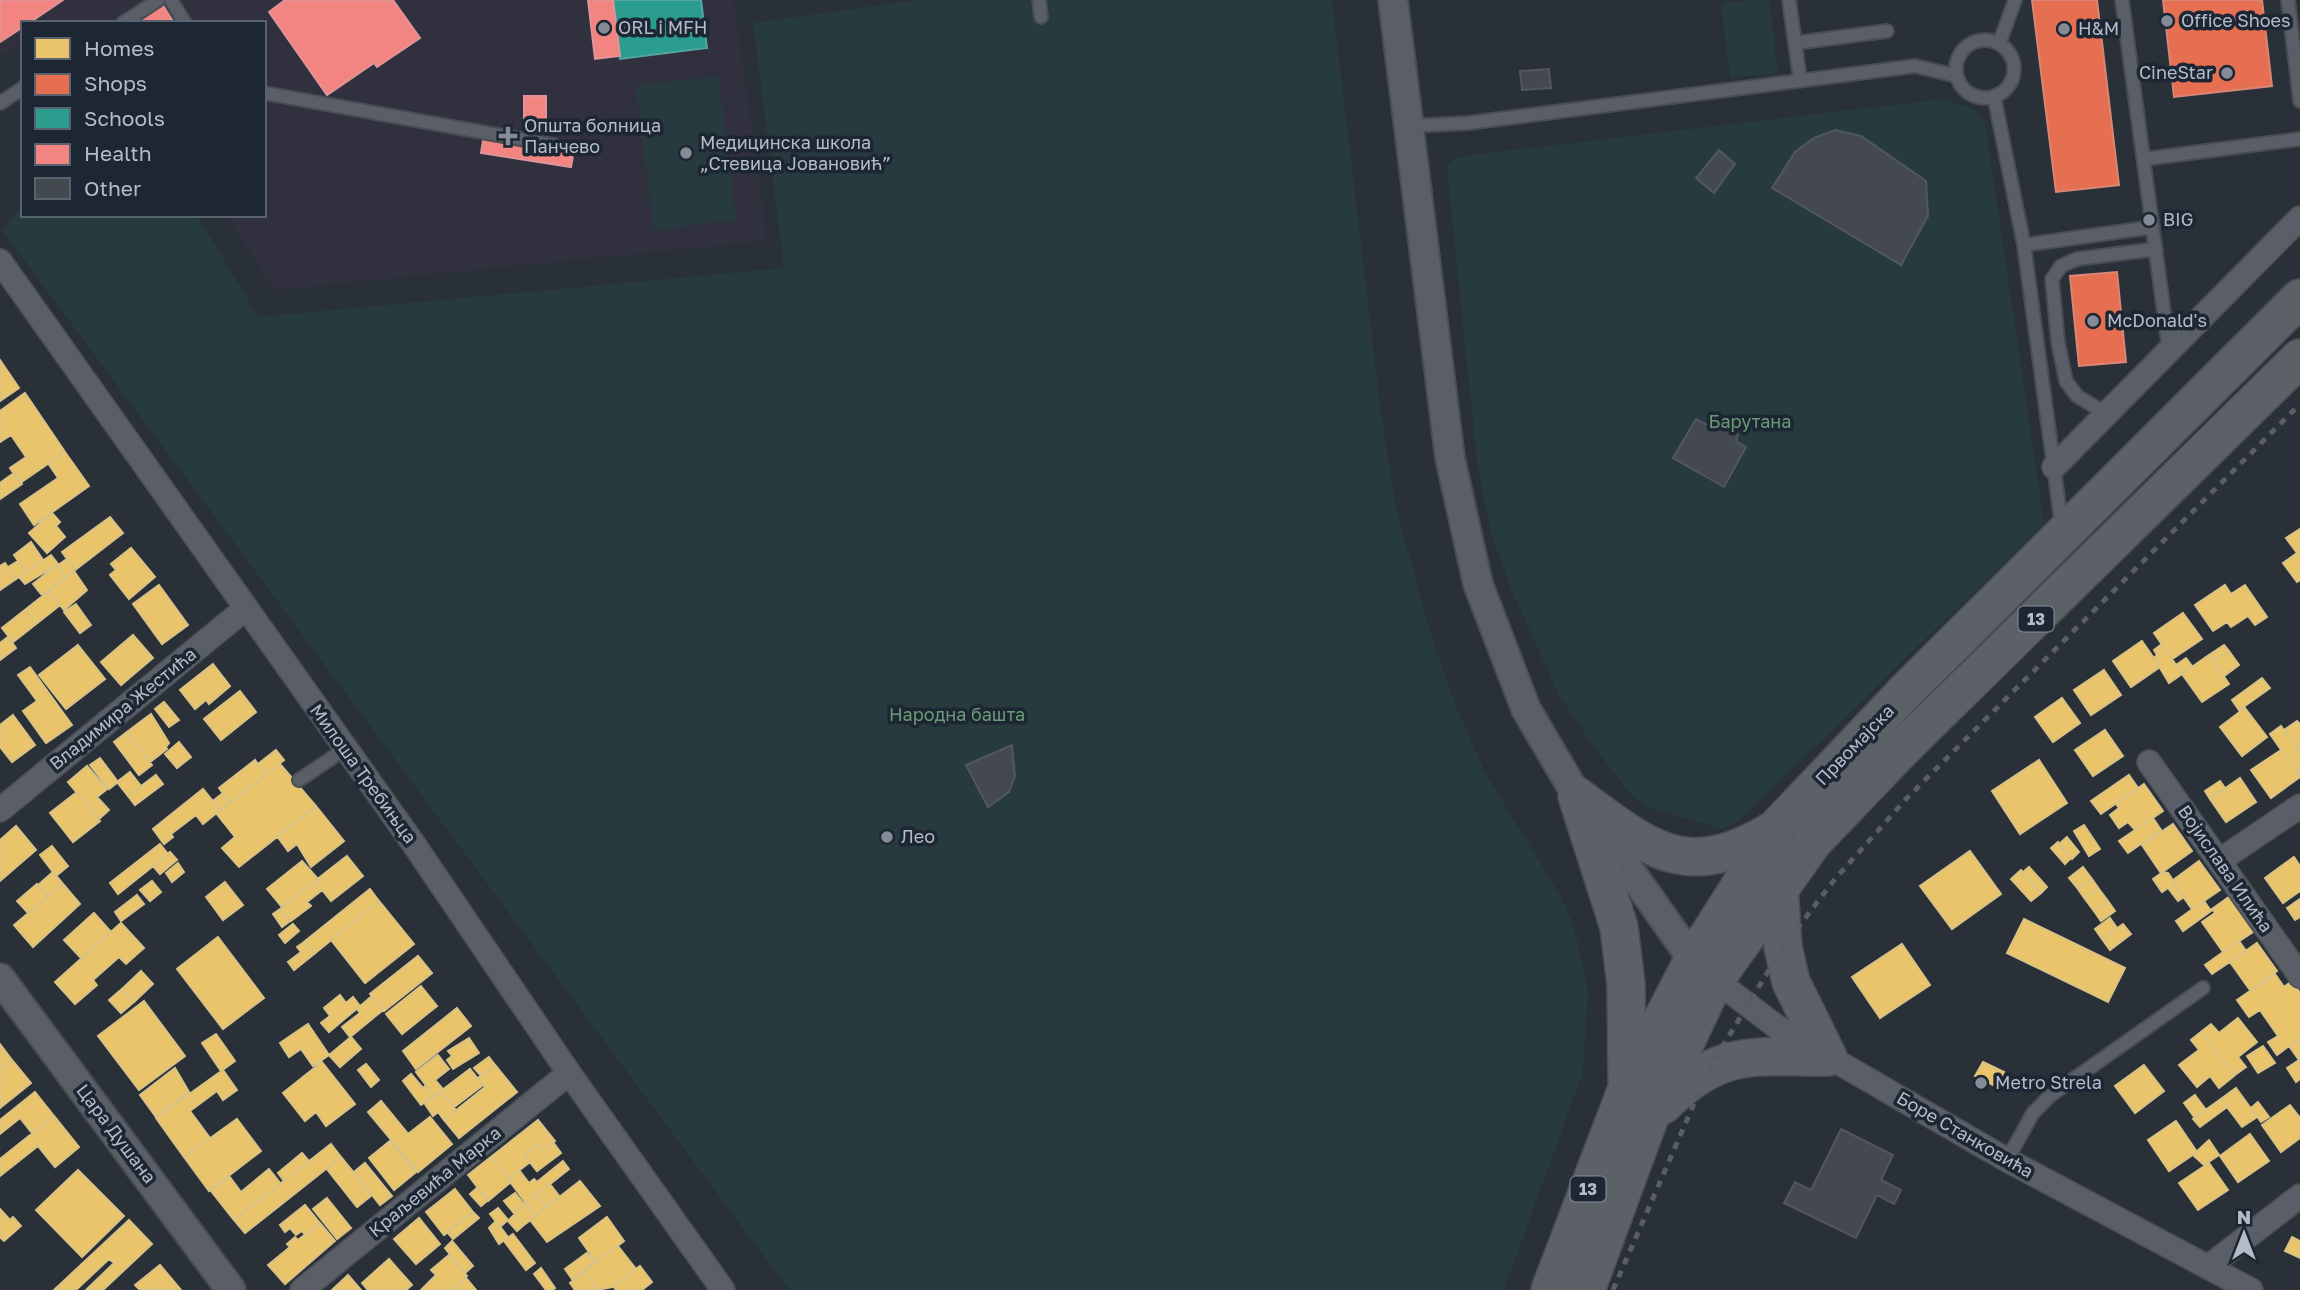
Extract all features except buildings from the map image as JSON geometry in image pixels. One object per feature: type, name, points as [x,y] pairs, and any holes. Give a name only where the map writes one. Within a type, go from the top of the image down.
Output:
[{"type":"main road","name":"Првомајска","points":[[1550,1290],[1627,1088],[1704,970],[1779,826],[1896,701],[2300,298]]},
{"type":"main road","name":"Првомајска","points":[[1586,1290],[1704,970],[1779,887],[1813,842],[1902,749],[2300,358]]},
{"type":"main road","points":[[1577,796],[1633,837],[1667,854],[1696,859],[1745,846],[1779,826]]},
{"type":"main road","points":[[1577,796],[1619,926],[1628,1023],[1627,1088]]},
{"type":"main road","points":[[1648,1119],[1684,1084],[1710,1067],[1746,1058],[1828,1057],[1791,982],[1783,947],[1779,887]]},
{"type":"street","points":[[1393,0],[1450,458],[1478,584],[1526,709],[1577,796],[1704,970]]},
{"type":"street","points":[[2054,467],[2300,218]]},
{"type":"street","name":"Милоша Требињца","points":[[0,261],[723,1290]]},
{"type":"street","name":"Владимира Жестића","points":[[0,810],[245,609]]},
{"type":"street","name":"Војислава Илића","points":[[2149,762],[2300,976]]},
{"type":"street","points":[[2219,861],[2300,806]]},
{"type":"street","name":"Боре Станковића","points":[[1704,970],[1770,1022],[1828,1057],[2007,1160],[2251,1290]]},
{"type":"street","name":"Цара Душана","points":[[0,978],[231,1290]]},
{"type":"street","name":"Краљевића Марка","points":[[302,1290],[569,1073]]},
{"type":"street","points":[[2208,1268],[2300,1196]]},
{"type":"lane","points":[[126,21],[158,0]]},
{"type":"lane","points":[[171,0],[185,21]]},
{"type":"lane","points":[[1039,0],[1041,17]]},
{"type":"lane","points":[[1789,0],[1800,79]]},
{"type":"lane","points":[[1999,44],[2015,0]]},
{"type":"lane","points":[[2122,0],[2169,351]]},
{"type":"lane","points":[[2288,0],[2300,101]]},
{"type":"lane","points":[[1795,43],[1886,31]]},
{"type":"lane","points":[[1981,40],[1999,44],[2007,50],[2014,67],[2009,85],[1994,96],[1975,96],[1961,84],[1956,66],[1964,49],[1981,40]]},
{"type":"lane","points":[[1409,126],[1468,123],[1915,66],[1957,75]]},
{"type":"lane","points":[[0,103],[21,89]]},
{"type":"lane","points":[[266,93],[554,145]]},
{"type":"lane","points":[[1994,96],[2024,245],[2063,537]]},
{"type":"lane","points":[[2144,159],[2300,139]]},
{"type":"lane","points":[[2024,245],[2153,227]]},
{"type":"lane","points":[[2107,414],[2077,396],[2066,381],[2058,342],[2052,279],[2061,265],[2077,259],[2156,249]]},
{"type":"lane","points":[[299,780],[345,749]]},
{"type":"lane","points":[[2007,1160],[2033,1113],[2051,1095],[2203,988]]},
{"type":"shaded area","name":"Општа болница Панчево","points":[[0,0],[734,0],[767,241],[274,290],[228,217],[266,217],[266,21],[21,21],[21,48],[18,45],[0,56]]},
{"type":"green space","name":"Народна башта","points":[[917,0],[1332,0],[1381,413],[1397,512],[1431,634],[1456,707],[1485,772],[1559,894],[1574,926],[1588,992],[1583,1072],[1504,1290],[789,1290],[2,230],[21,207],[21,217],[198,217],[258,317],[784,268],[753,23]]},
{"type":"green space","points":[[1769,0],[1778,73],[1730,78],[1721,4]]},
{"type":"green space","name":"Медицинска школа „Стевица Јовановић”","points":[[718,76],[736,220],[654,230],[636,86]]},
{"type":"green space","name":"Барутана","points":[[1943,99],[1974,109],[1985,122],[2044,523],[1741,819],[1722,829],[1644,806],[1633,797],[1594,747],[1559,695],[1510,587],[1490,530],[1477,462],[1447,167],[1454,159],[1471,155]]},
{"type":"railway","points":[[1613,1290],[1710,1067],[1783,947],[1835,879],[1907,798],[2300,404]]},
{"type":"place","name":"Office Shoes","points":[[2167,21]]},
{"type":"place","name":"ORL i MFH","points":[[604,28]]},
{"type":"place","name":"H&M","points":[[2064,29]]},
{"type":"place","name":"CineStar","points":[[2227,73]]},
{"type":"place","name":"Општа болница Панчево","points":[[508,136]]},
{"type":"place","name":"Медицинска школа „Стевица Јовановић”","points":[[686,153]]},
{"type":"place","name":"BIG","points":[[2149,220]]},
{"type":"place","name":"McDonald's","points":[[2093,321]]},
{"type":"place","name":"Лео","points":[[887,837]]},
{"type":"place","name":"Metro Strela","points":[[1981,1083]]}]
